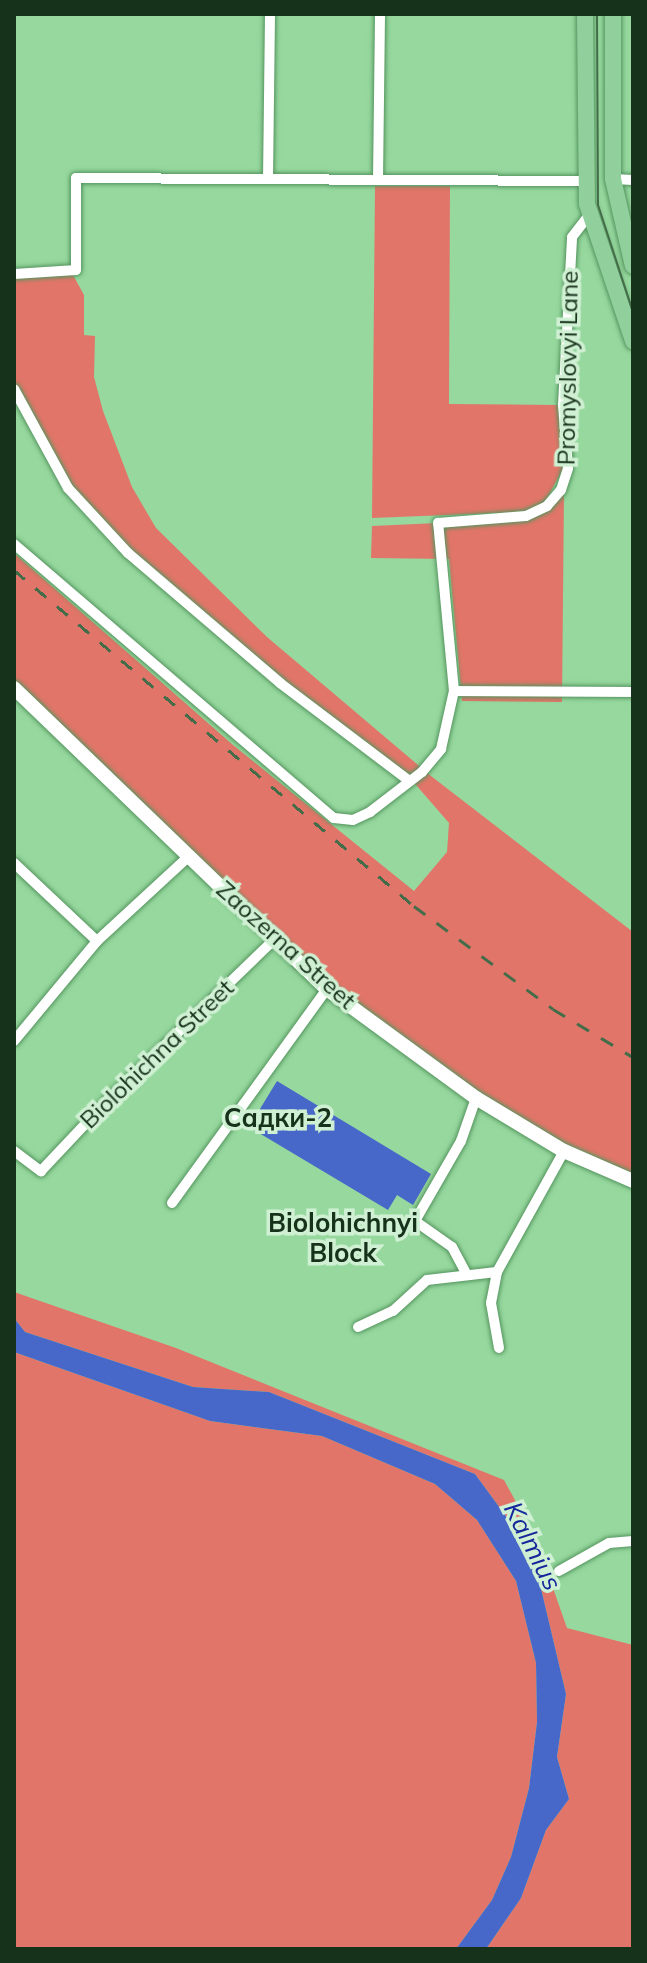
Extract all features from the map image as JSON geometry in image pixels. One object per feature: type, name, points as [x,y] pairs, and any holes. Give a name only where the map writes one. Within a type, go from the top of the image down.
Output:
[{"type":"main road","points":[[585,14],[585,181],[589,215],[633,341]]},
{"type":"main road","points":[[613,14],[613,179],[625,216],[633,266]]},
{"type":"street","points":[[268,179],[270,14]]},
{"type":"street","points":[[378,180],[380,14]]},
{"type":"street","points":[[14,274],[76,270],[76,178],[585,181]]},
{"type":"street","points":[[613,179],[633,180]]},
{"type":"street","name":"Promyslovyi Lane","points":[[454,691],[438,523],[526,516],[547,506],[561,490],[568,468],[563,405],[572,237],[589,215]]},
{"type":"street","points":[[14,389],[68,488],[128,553],[257,664],[407,779]]},
{"type":"street","points":[[14,544],[334,818],[353,820],[370,812],[407,779],[422,772],[441,749],[454,691],[633,692]]},
{"type":"street","name":"Zaozerna Street","points":[[14,688],[327,989],[476,1098],[564,1151],[633,1181]]},
{"type":"street","points":[[14,1041],[97,941],[189,856]]},
{"type":"street","points":[[14,863],[97,941]]},
{"type":"street","name":"Biolohichna Street","points":[[14,1151],[41,1171],[108,1100],[275,939]]},
{"type":"street","points":[[172,1203],[327,989]]},
{"type":"street","points":[[467,1275],[452,1247],[415,1221],[461,1141],[476,1098]]},
{"type":"street","points":[[499,1348],[491,1303],[497,1272],[564,1151]]},
{"type":"street","points":[[358,1327],[393,1311],[427,1280],[497,1272]]},
{"type":"street","points":[[559,1571],[609,1543],[633,1541]]},
{"type":"shaded area","points":[[375,186],[450,186],[449,404],[558,405],[563,469],[545,502],[525,512],[372,518]]},
{"type":"shaded area","points":[[73,275],[84,295],[84,335],[95,336],[94,377],[103,411],[132,487],[156,528],[267,637],[431,776],[633,932],[633,1181],[564,1151],[327,989],[14,688],[14,553],[233,745],[414,891],[447,852],[449,823],[410,778],[281,680],[130,551],[70,486],[28,407],[14,404],[14,278]]},
{"type":"shaded area","points":[[564,492],[562,702],[462,701],[449,559],[371,558],[372,526],[527,519]]},
{"type":"shaded area","points":[[14,1292],[176,1348],[504,1480],[535,1537],[567,1628],[633,1645],[633,1949],[486,1949],[521,1898],[546,1830],[569,1799],[557,1757],[566,1694],[538,1576],[511,1523],[475,1474],[269,1392],[193,1387],[25,1332],[14,1318]]},
{"type":"shaded area","points":[[14,1352],[210,1421],[322,1436],[435,1484],[477,1520],[516,1581],[536,1663],[537,1722],[529,1788],[511,1857],[492,1900],[456,1949],[14,1949]]},
{"type":"water","points":[[277,1081],[431,1174],[413,1205],[397,1195],[388,1210],[249,1127]]},
{"type":"water","points":[[14,1318],[25,1332],[193,1387],[269,1392],[475,1474],[511,1523],[538,1576],[566,1694],[557,1757],[569,1799],[546,1830],[521,1898],[486,1949],[456,1949],[492,1900],[511,1857],[529,1788],[537,1722],[536,1663],[516,1581],[477,1520],[435,1484],[322,1436],[210,1421],[14,1352]]},
{"type":"tram line","points":[[597,14],[598,205],[633,312]]},
{"type":"railway","points":[[14,570],[414,906],[553,1009],[633,1057]]},
{"type":"district","name":"Садки-2","points":[[278,1118]]},
{"type":"district","name":"Biolohichnyi Block","points":[[343,1238]]},
{"type":"water label","name":"Kalmius","points":[[533,1546]]}]
